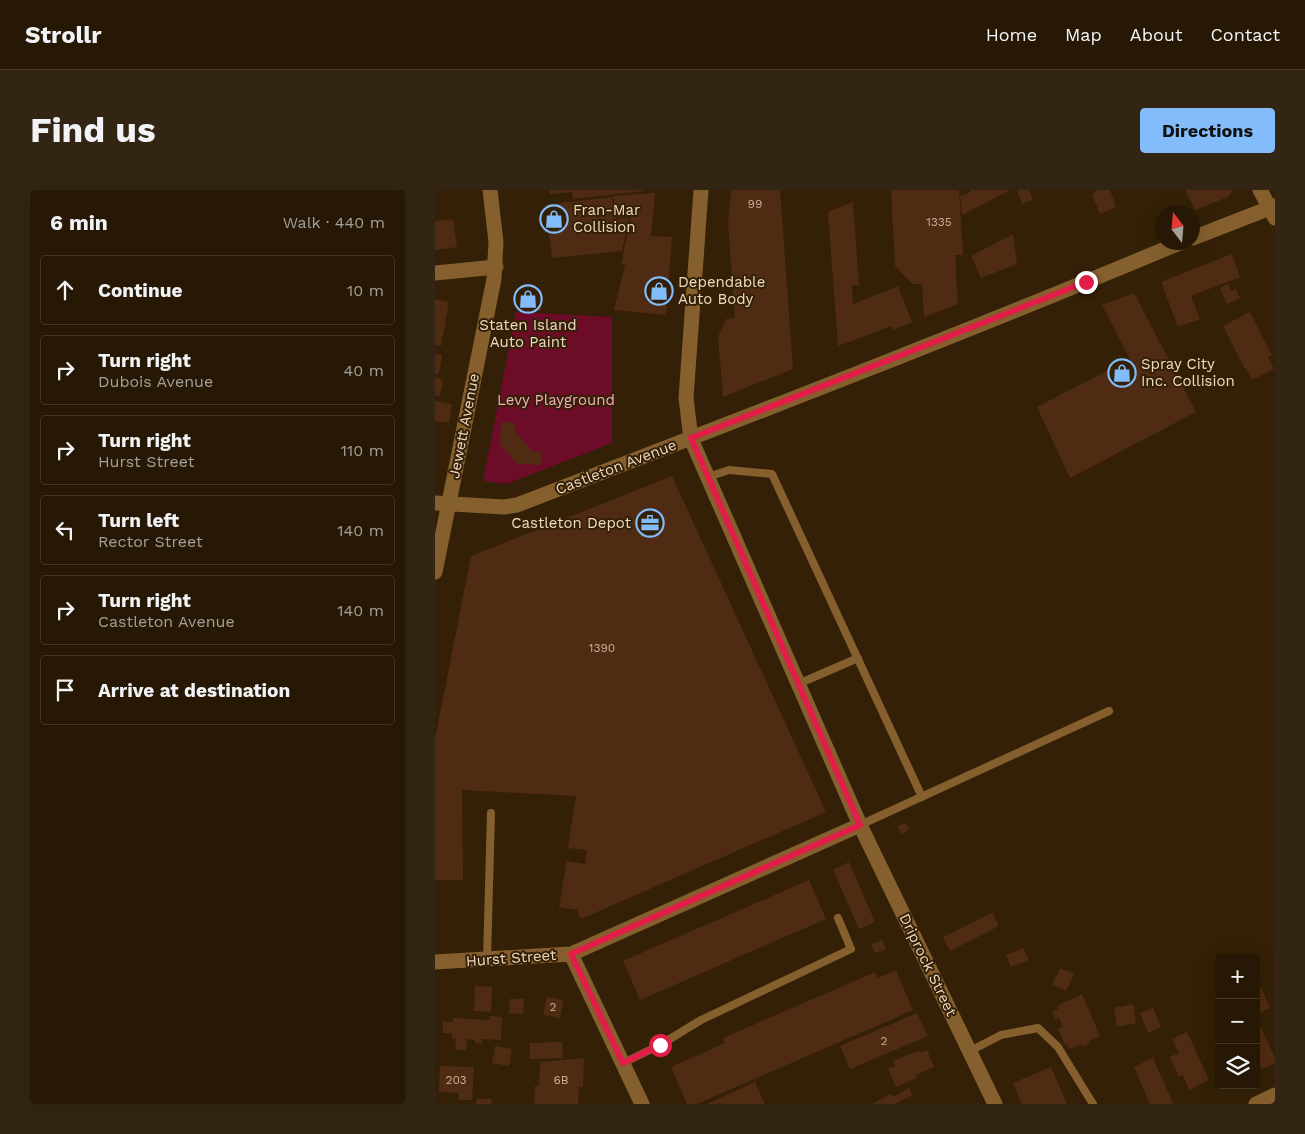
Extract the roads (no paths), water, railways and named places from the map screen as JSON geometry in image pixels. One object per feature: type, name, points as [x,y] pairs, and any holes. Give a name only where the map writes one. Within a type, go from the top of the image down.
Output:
[{"type":"street","name":"Jewett Avenue","points":[[435,572],[442,504],[496,268],[496,242],[490,190]]},
{"type":"street","name":"Driprock Street","points":[[701,190],[686,398],[691,438],[860,825],[995,1104]]},
{"type":"street","points":[[1200,236],[1273,211],[1260,190]]},
{"type":"street","name":"Castleton Avenue","points":[[442,504],[512,506],[691,438],[1163,250]]},
{"type":"street","points":[[435,274],[496,268]]},
{"type":"street","name":"Hurst Street","points":[[435,962],[571,954],[860,825]]},
{"type":"street","points":[[571,954],[642,1104]]},
{"type":"street","points":[[1256,1104],[1275,1096]]},
{"type":"lane","points":[[708,477],[729,470],[772,474],[922,797]]},
{"type":"lane","points":[[799,684],[858,658]]},
{"type":"lane","points":[[860,825],[1109,711]]},
{"type":"lane","points":[[487,959],[491,812]]},
{"type":"lane","points":[[623,1063],[660,1045],[701,1020],[851,949],[838,918]]},
{"type":"lane","points":[[969,1051],[1001,1035],[1038,1028],[1058,1047],[1093,1104]]},
{"type":"place","name":"Fran-Mar Collision","points":[[554,219]]},
{"type":"place","name":"Dependable Auto Body","points":[[659,291]]},
{"type":"place","name":"Staten Island Auto Paint","points":[[528,299]]},
{"type":"place","name":"Spray City Inc. Collision","points":[[1122,373]]},
{"type":"place","name":"Castleton Depot","points":[[650,523]]},
{"type":"park label","name":"Levy Playground","points":[[556,400]]}]
